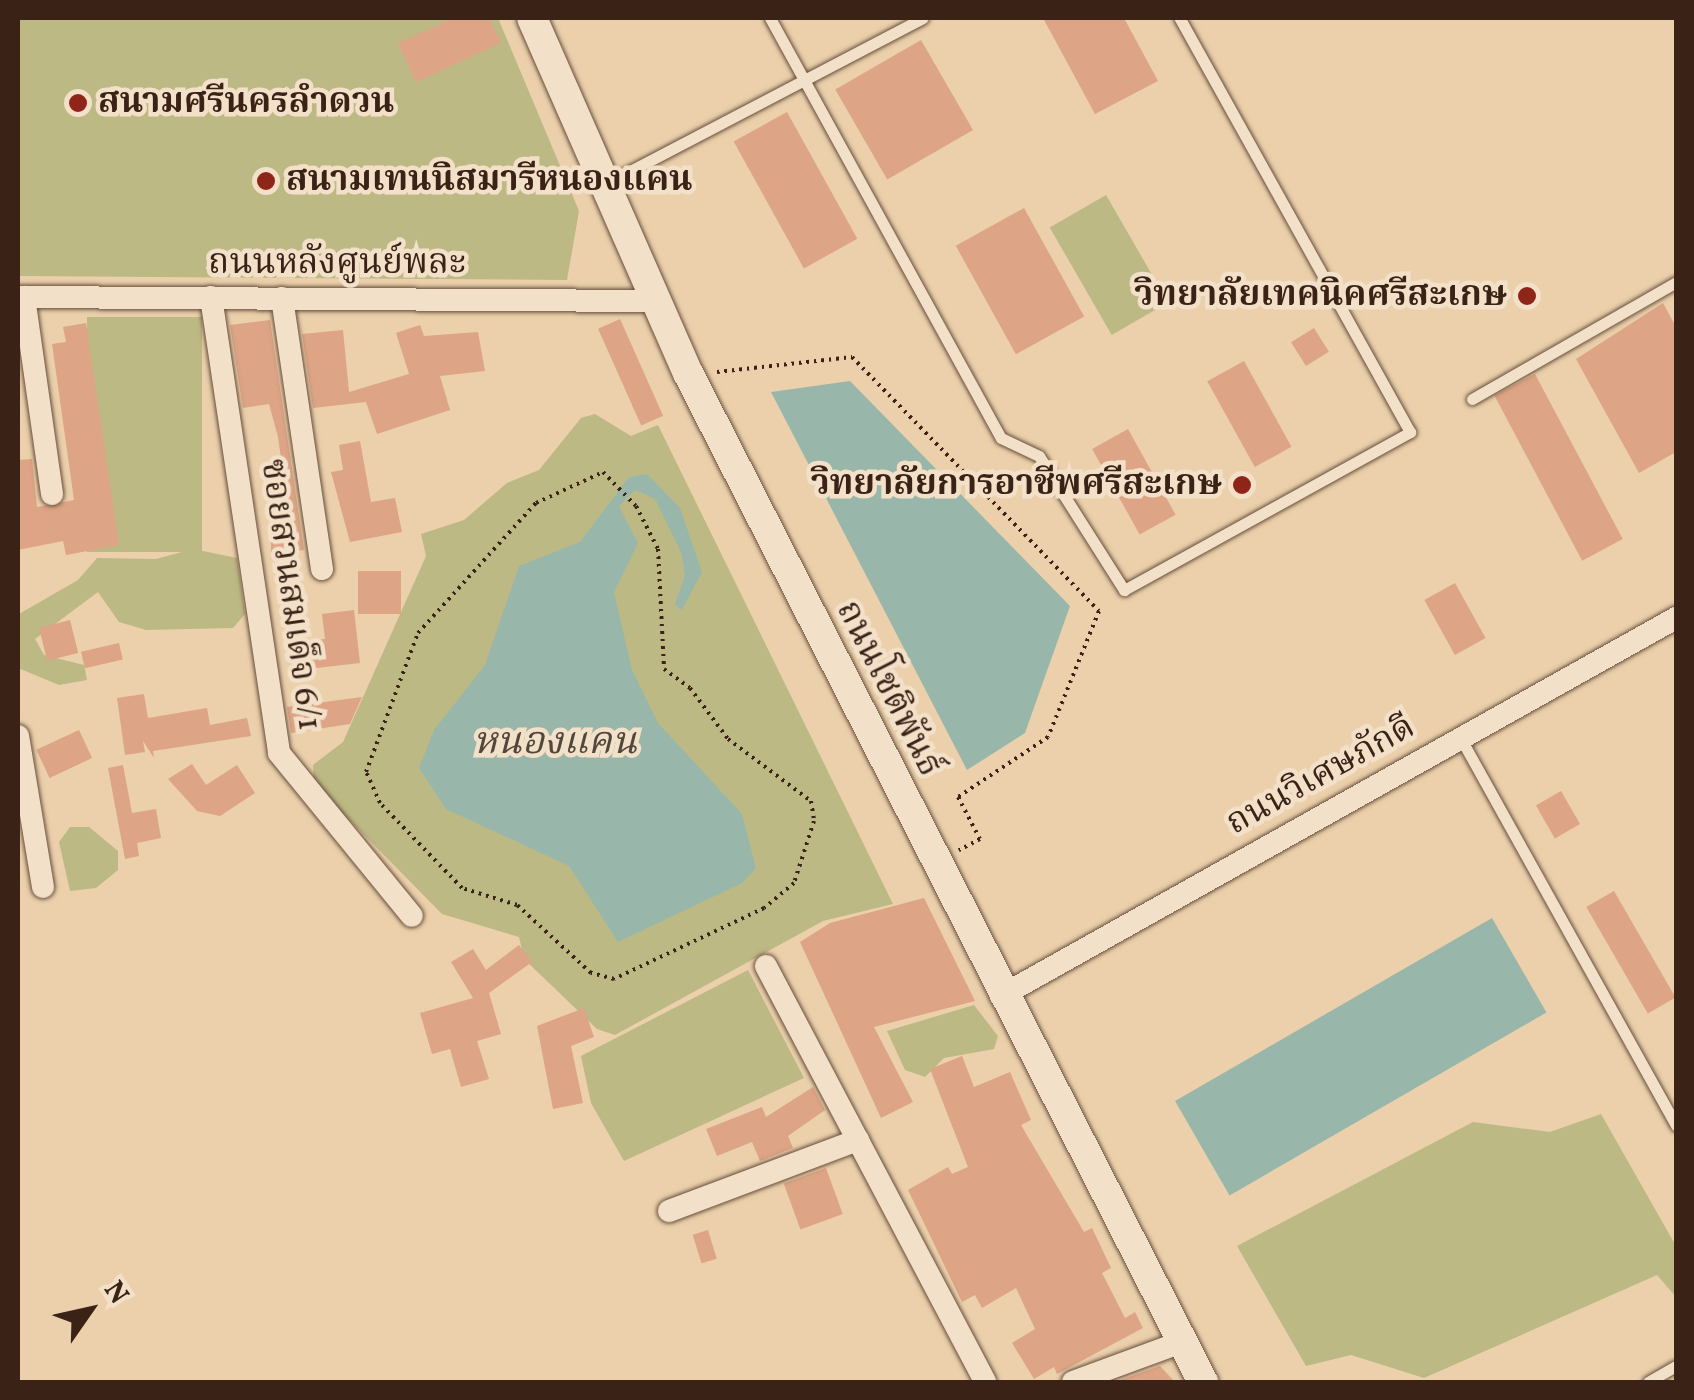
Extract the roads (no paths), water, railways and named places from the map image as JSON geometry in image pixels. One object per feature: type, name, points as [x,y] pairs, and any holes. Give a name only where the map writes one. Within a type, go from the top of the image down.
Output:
[{"type":"street","name":"ถนนโชติพันธ์","points":[[532,18],[688,373],[1000,996],[1204,1382]]},
{"type":"street","name":"ถนนหลังศูนย์พละ","points":[[20,297],[656,301]]},
{"type":"street","points":[[20,297],[52,494]]},
{"type":"street","name":"ซอยสวนสมเด็จ 6/1","points":[[211,298],[278,753],[412,916]]},
{"type":"street","points":[[282,298],[322,569]]},
{"type":"street","name":"ถนนวิเศษภักดี","points":[[1000,996],[1676,618]]},
{"type":"street","points":[[18,736],[43,887]]},
{"type":"street","points":[[766,966],[985,1382]]},
{"type":"street","points":[[669,1211],[858,1140]]},
{"type":"street","points":[[1072,1382],[1182,1342]]},
{"type":"lane","points":[[770,18],[1001,438],[1039,456],[1124,590],[1410,432],[1180,18]]},
{"type":"lane","points":[[605,184],[922,18]]},
{"type":"lane","points":[[1472,398],[1676,282]]},
{"type":"lane","points":[[1461,738],[1676,1125]]},
{"type":"lane","points":[[1648,1382],[1676,1366]]},
{"type":"water","points":[[850,381],[1070,606],[1025,733],[967,770],[771,392]]},
{"type":"water","name":"หนองแคน","points":[[647,474],[680,508],[702,572],[682,610],[675,604],[685,575],[681,552],[655,499],[635,490],[619,506],[638,543],[614,592],[632,670],[658,723],[742,814],[756,868],[742,883],[618,942],[569,866],[446,809],[419,768],[434,730],[485,665],[519,566],[580,542],[629,477]]},
{"type":"water","points":[[1492,918],[1546,1012],[1230,1195],[1175,1101]]},
{"type":"place","name":"สนามศรีนครลำดวน","points":[[78,103]]},
{"type":"place","name":"สนามเทนนิสมารีหนองแคน","points":[[266,181]]},
{"type":"place","name":"วิทยาลัยเทคนิคศรีสะเกษ","points":[[1527,296]]},
{"type":"place","name":"วิทยาลัยการอาชีพศรีสะเกษ","points":[[1242,485]]}]
